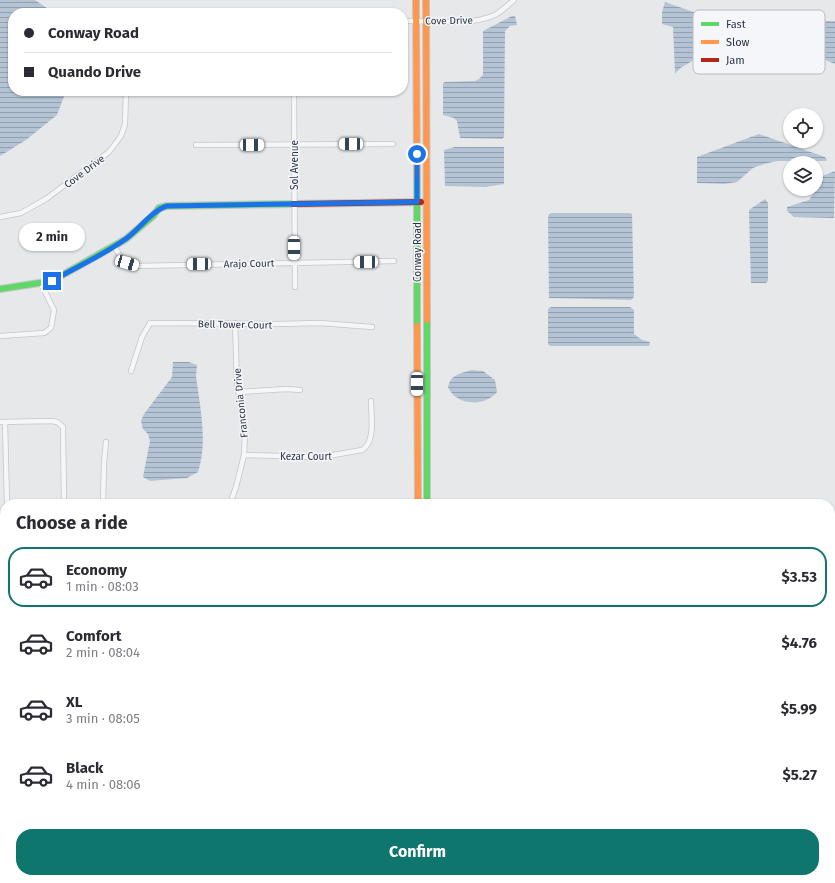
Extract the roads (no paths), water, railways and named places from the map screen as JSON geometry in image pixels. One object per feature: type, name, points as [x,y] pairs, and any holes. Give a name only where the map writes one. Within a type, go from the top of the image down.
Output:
[{"type":"main road","name":"Conway Road","points":[[416,0],[418,499]]},
{"type":"main road","name":"Conway Road","points":[[426,0],[427,499]]},
{"type":"main road","points":[[0,289],[41,284],[52,281],[114,246],[135,231],[159,208],[167,206],[426,202]]},
{"type":"main road","points":[[417,339],[421,349],[427,356]]},
{"type":"street","name":"Cove Drive","points":[[408,21],[469,21],[496,14],[514,0]]},
{"type":"street","name":"Cove Drive","points":[[0,217],[21,213],[46,199],[109,152],[120,136],[125,124],[126,96]]},
{"type":"street","name":"Sol Avenue","points":[[294,96],[295,287]]},
{"type":"street","points":[[196,145],[393,144]]},
{"type":"street","name":"Arajo Court","points":[[114,246],[122,260],[135,266],[394,261]]},
{"type":"street","points":[[0,336],[44,333],[51,328],[54,320],[54,310],[41,284]]},
{"type":"street","name":"Bell Tower Court","points":[[132,370],[142,337],[150,323],[320,323],[372,327]]},
{"type":"street","name":"Franconia Drive","points":[[232,499],[244,455],[245,432],[236,383],[235,324]]},
{"type":"street","points":[[238,392],[287,388],[300,390]]},
{"type":"street","name":"Kezar Court","points":[[244,455],[322,458],[362,450],[368,446],[371,439],[371,401]]},
{"type":"street","points":[[7,499],[3,422],[52,421],[57,422],[63,427],[64,433],[64,499]]},
{"type":"street","points":[[103,499],[106,442]]},
{"type":"water","points":[[0,0],[35,0],[47,8],[8,8],[8,96],[64,96],[57,115],[26,140],[0,156]]},
{"type":"water","points":[[665,2],[693,12],[693,61],[675,73],[673,27],[662,24],[662,12]]},
{"type":"water","points":[[512,16],[515,16],[517,25],[510,26],[505,31],[504,137],[502,139],[460,138],[457,121],[454,118],[443,115],[443,83],[475,81],[479,79],[483,75],[483,31]]},
{"type":"water","points":[[825,21],[835,21],[835,64],[825,60]]},
{"type":"water","points":[[759,134],[783,142],[783,148],[799,148],[822,156],[783,156],[783,161],[764,164],[753,168],[737,182],[724,184],[697,183],[697,157]]},
{"type":"water","points":[[455,147],[504,147],[504,184],[485,187],[445,186],[444,150]]},
{"type":"water","points":[[823,156],[827,160],[823,161]]},
{"type":"water","points":[[835,171],[834,218],[794,217],[787,211],[787,207],[809,200],[812,196],[823,196],[823,176]]},
{"type":"water","points":[[765,199],[768,203],[768,281],[766,283],[751,283],[749,210]]},
{"type":"water","points":[[549,214],[632,214],[634,297],[631,300],[549,298],[548,218]]},
{"type":"water","points":[[551,307],[630,307],[634,310],[634,334],[642,340],[650,342],[649,346],[550,346],[548,344],[548,309]]},
{"type":"water","points":[[173,362],[189,362],[197,365],[196,376],[203,436],[201,460],[198,472],[187,478],[150,481],[143,477],[150,441],[148,434],[143,429],[141,421],[144,414],[172,377]]},
{"type":"water","points":[[471,370],[483,371],[495,380],[497,392],[492,397],[478,402],[471,402],[457,398],[452,393],[448,387],[451,379],[456,375]]}]
